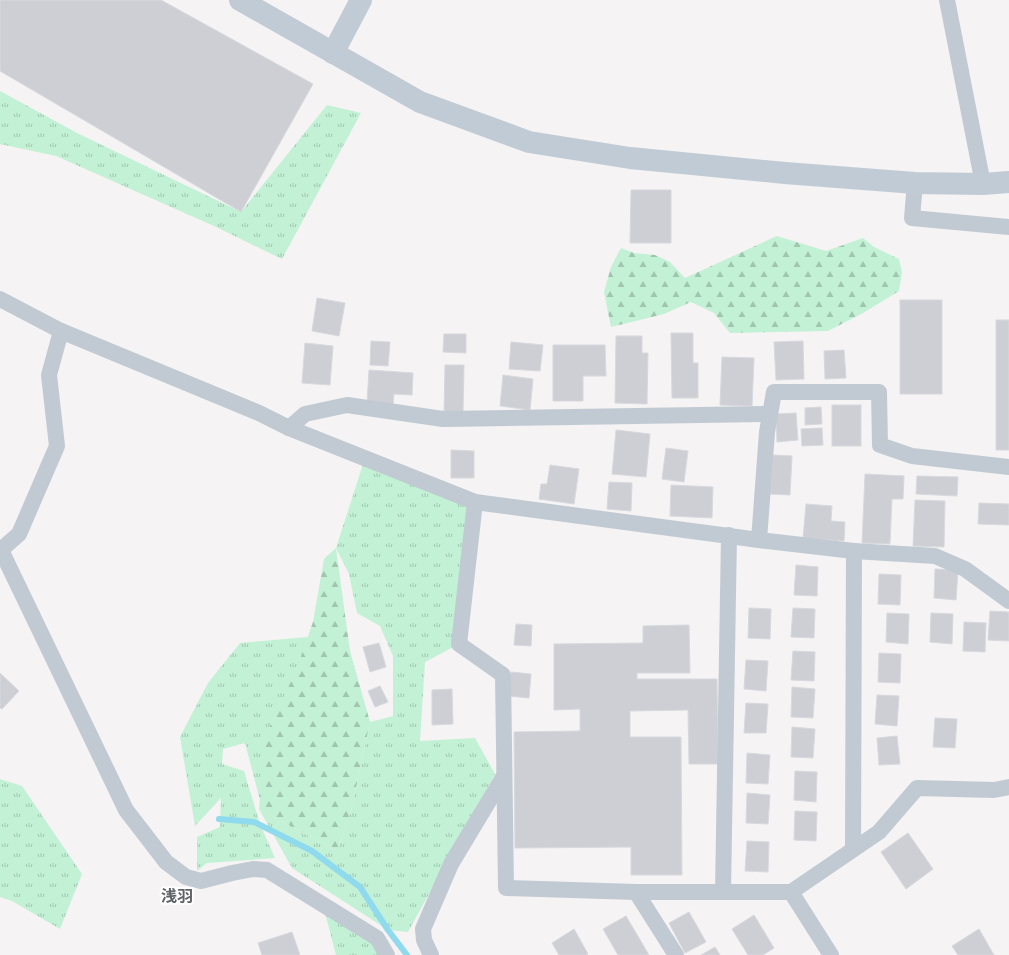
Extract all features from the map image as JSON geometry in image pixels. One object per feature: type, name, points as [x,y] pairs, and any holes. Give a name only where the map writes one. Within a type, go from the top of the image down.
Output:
[{"type":"street","points":[[240,0],[420,102],[529,142],[630,158],[914,184],[984,184],[1009,182]]},
{"type":"street","points":[[333,53],[361,0]]},
{"type":"street","points":[[947,0],[984,184]]},
{"type":"street","points":[[914,184],[912,218],[1009,228]]},
{"type":"street","points":[[0,299],[61,331],[259,413],[289,428],[475,502],[759,540],[854,551],[935,556],[965,569],[1009,601]]},
{"type":"street","points":[[61,331],[49,375],[57,446],[19,534],[2,555],[126,810],[166,862],[186,877],[201,881],[239,871],[253,869],[267,870],[377,938],[388,955]]},
{"type":"street","points":[[759,540],[768,432],[774,392],[879,392],[880,445],[912,456],[1009,467]]},
{"type":"street","points":[[289,428],[305,414],[347,405],[443,419],[770,414]]},
{"type":"street","points":[[475,502],[459,644],[503,675],[506,888],[636,892],[791,892],[879,832],[917,788],[994,790],[1009,787]]},
{"type":"street","points":[[723,892],[729,535]]},
{"type":"street","points":[[853,849],[854,551]]},
{"type":"street","points":[[431,955],[424,940],[423,929],[450,864],[504,776]]},
{"type":"street","points":[[636,892],[676,955]]},
{"type":"street","points":[[791,892],[831,955]]},
{"type":"green space","points":[[0,91],[77,133],[241,212],[327,105],[361,113],[282,259],[214,226],[56,156],[0,144]]},
{"type":"green space","points":[[777,236],[826,251],[863,238],[874,247],[899,259],[902,272],[899,291],[863,313],[828,331],[730,333],[714,313],[691,302],[664,314],[611,327],[604,292],[611,267],[621,248],[634,253],[655,255],[670,262],[685,278]]},
{"type":"green space","points":[[365,458],[475,502],[459,644],[425,662],[420,741],[475,738],[495,774],[408,932],[388,930],[292,868],[259,809],[337,851],[351,811],[370,722],[393,716],[393,656],[380,626],[357,613],[349,574],[336,548]]},
{"type":"green space","points":[[336,548],[350,651],[370,722],[351,811],[337,851],[259,809],[266,735],[296,671],[313,622],[324,559]]},
{"type":"green space","points":[[308,637],[279,726],[260,800],[245,743],[223,749],[222,764],[244,771],[260,824],[275,858],[207,863],[197,871],[197,837],[220,827],[221,798],[195,826],[180,737],[208,683],[240,643]]},
{"type":"green space","points":[[0,779],[22,786],[82,874],[60,929],[12,901],[0,897]]},
{"type":"green space","points":[[323,905],[387,955],[336,955]]},
{"type":"building","points":[[0,0],[161,0],[313,84],[241,212],[0,71]]},
{"type":"building","points":[[631,190],[671,190],[671,243],[630,243]]},
{"type":"building","points":[[317,298],[345,303],[339,336],[312,331]]},
{"type":"building","points":[[900,300],[942,300],[942,394],[900,394]]},
{"type":"building","points":[[996,320],[1009,320],[1009,450],[996,450]]},
{"type":"building","points":[[671,333],[693,333],[693,363],[698,363],[698,398],[672,398]]},
{"type":"building","points":[[444,334],[466,334],[466,353],[443,352]]},
{"type":"building","points":[[616,336],[642,336],[642,353],[648,353],[647,404],[615,403]]},
{"type":"building","points":[[371,341],[390,342],[388,366],[370,365]]},
{"type":"building","points":[[803,341],[804,379],[776,380],[774,342]]},
{"type":"building","points":[[511,342],[543,345],[540,371],[509,369]]},
{"type":"building","points":[[305,343],[333,346],[330,385],[302,383]]},
{"type":"building","points":[[553,345],[605,345],[606,376],[583,376],[583,401],[553,401]]},
{"type":"building","points":[[844,350],[846,378],[825,379],[824,351]]},
{"type":"building","points":[[722,357],[754,358],[752,406],[720,405]]},
{"type":"building","points":[[445,365],[464,365],[463,413],[444,413]]},
{"type":"building","points":[[369,370],[413,373],[412,395],[394,394],[393,405],[367,403]]},
{"type":"building","points":[[503,375],[533,379],[530,410],[500,406]]},
{"type":"building","points":[[832,405],[861,405],[861,446],[832,446]]},
{"type":"building","points":[[821,407],[822,424],[805,425],[805,408]]},
{"type":"building","points":[[796,413],[798,440],[777,442],[776,414]]},
{"type":"building","points":[[822,428],[823,445],[802,446],[801,429]]},
{"type":"building","points":[[616,430],[650,434],[646,477],[612,474]]},
{"type":"building","points":[[666,448],[688,451],[684,482],[662,479]]},
{"type":"building","points":[[451,450],[474,451],[474,478],[451,478]]},
{"type":"building","points":[[773,455],[792,456],[790,495],[770,494]]},
{"type":"building","points":[[550,465],[579,469],[574,504],[539,499],[541,484],[547,484]]},
{"type":"building","points":[[865,474],[904,476],[903,499],[892,499],[890,544],[862,543]]},
{"type":"building","points":[[917,476],[958,477],[957,496],[916,494]]},
{"type":"building","points":[[609,482],[632,483],[631,511],[607,509]]},
{"type":"building","points":[[671,485],[713,487],[712,518],[670,516]]},
{"type":"building","points":[[915,500],[945,501],[944,547],[913,546]]},
{"type":"building","points":[[979,503],[1009,504],[1009,525],[978,524]]},
{"type":"building","points":[[806,504],[832,506],[831,521],[845,522],[844,541],[803,538]]},
{"type":"building","points":[[796,565],[818,567],[817,596],[794,595]]},
{"type":"building","points":[[935,569],[958,570],[956,600],[934,598]]},
{"type":"building","points":[[879,574],[901,575],[900,605],[878,604]]},
{"type":"building","points":[[749,608],[771,609],[770,639],[748,638]]},
{"type":"building","points":[[793,608],[815,609],[814,638],[791,637]]},
{"type":"building","points":[[990,611],[1009,612],[1009,641],[988,640]]},
{"type":"building","points":[[887,613],[909,614],[908,644],[886,642]]},
{"type":"building","points":[[931,613],[953,614],[952,644],[930,642]]},
{"type":"building","points":[[964,622],[986,623],[985,652],[963,651]]},
{"type":"building","points":[[516,624],[532,625],[531,646],[514,645]]},
{"type":"building","points":[[689,625],[690,673],[637,673],[637,679],[717,679],[718,764],[689,764],[688,710],[630,711],[630,737],[681,737],[682,875],[631,875],[631,847],[515,848],[514,732],[580,731],[580,709],[554,710],[554,644],[643,643],[643,626]]},
{"type":"building","points":[[379,643],[386,667],[370,672],[363,647]]},
{"type":"building","points":[[793,651],[815,652],[814,681],[791,680]]},
{"type":"building","points":[[879,653],[901,654],[900,683],[878,682]]},
{"type":"building","points":[[746,660],[768,661],[766,691],[744,689]]},
{"type":"building","points":[[511,672],[531,674],[529,698],[509,696]]},
{"type":"building","points":[[0,673],[19,691],[2,709],[0,708]]},
{"type":"building","points":[[380,686],[388,702],[375,707],[368,691]]},
{"type":"building","points":[[792,687],[815,689],[813,718],[791,717]]},
{"type":"building","points":[[452,689],[453,724],[432,725],[432,690]]},
{"type":"building","points":[[877,695],[899,696],[897,726],[875,724]]},
{"type":"building","points":[[746,703],[768,704],[766,733],[744,733]]},
{"type":"building","points":[[935,718],[957,719],[955,748],[933,747]]},
{"type":"building","points":[[792,727],[815,729],[813,758],[791,757]]},
{"type":"building","points":[[897,736],[900,764],[879,765],[877,738]]},
{"type":"building","points":[[747,753],[770,755],[768,784],[746,783]]},
{"type":"building","points":[[795,771],[817,772],[816,802],[794,800]]},
{"type":"building","points":[[747,793],[770,795],[768,824],[746,823]]},
{"type":"building","points":[[795,811],[817,812],[816,841],[794,840]]},
{"type":"building","points":[[908,833],[933,869],[906,889],[881,852]]},
{"type":"building","points":[[747,841],[769,842],[768,872],[745,871]]},
{"type":"building","points":[[689,912],[706,942],[685,953],[669,923]]},
{"type":"building","points":[[754,915],[774,948],[763,955],[748,955],[732,929]]},
{"type":"building","points":[[626,916],[649,955],[618,955],[603,929]]},
{"type":"building","points":[[574,929],[588,954],[559,955],[552,943]]},
{"type":"building","points":[[979,929],[994,955],[958,955],[952,946]]},
{"type":"building","points":[[292,932],[300,955],[262,955],[258,943]]},
{"type":"building","points":[[715,947],[720,955],[701,955]]},
{"type":"waterway","points":[[219,819],[254,822],[312,851],[360,887],[388,930],[407,955]]},
{"type":"district","name":"浅羽","points":[[177,896]]}]
